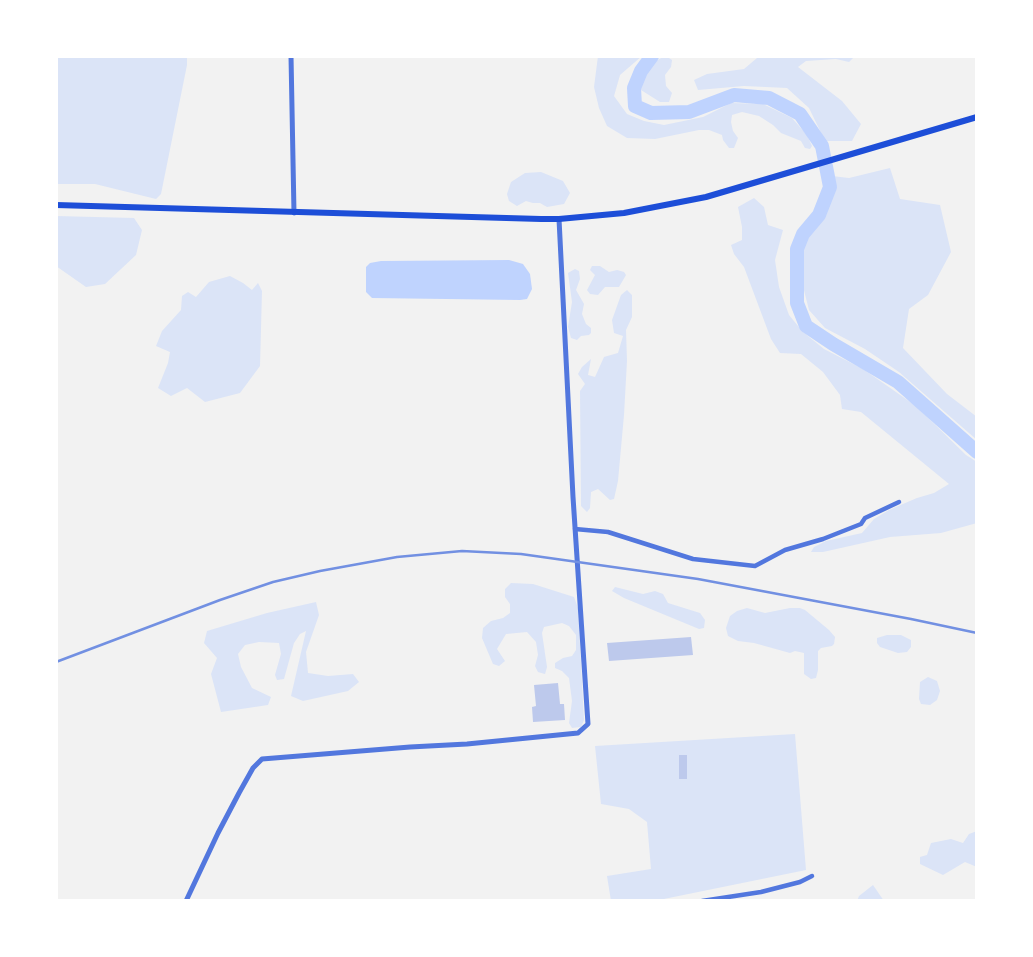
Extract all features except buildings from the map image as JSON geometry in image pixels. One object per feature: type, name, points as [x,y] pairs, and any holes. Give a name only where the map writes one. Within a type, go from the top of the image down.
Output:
[{"type":"main road","points":[[56,205],[559,219],[624,213],[706,197],[977,117]]},
{"type":"street","points":[[291,56],[294,213]]},
{"type":"street","points":[[186,901],[239,793],[253,768],[262,759],[578,733],[588,724],[559,219]]},
{"type":"street","points":[[575,529],[608,532],[693,559],[755,566],[785,550],[861,524],[865,518],[899,502]]},
{"type":"street","points":[[702,901],[761,892],[812,876]]},
{"type":"shaded area","points":[[56,56],[187,56],[161,194],[156,199],[95,184],[56,184]]},
{"type":"shaded area","points":[[598,56],[642,56],[620,75],[614,96],[627,114],[664,125],[703,117],[731,103],[763,104],[792,118],[807,135],[812,146],[810,149],[805,148],[801,141],[781,133],[759,116],[742,112],[732,115],[733,131],[738,138],[734,148],[729,148],[722,135],[709,130],[655,139],[627,138],[607,126],[599,108],[594,87]]},
{"type":"shaded area","points":[[757,56],[855,56],[849,62],[836,59],[806,61],[798,67],[842,101],[861,124],[852,141],[825,141],[809,108],[787,88],[744,86],[698,90],[694,80],[707,74],[744,69]]},
{"type":"shaded area","points":[[663,57],[672,60],[665,75],[666,86],[672,93],[669,102],[660,102],[641,90],[641,82],[652,63]]},
{"type":"shaded area","points":[[890,168],[900,199],[940,205],[951,252],[928,295],[909,309],[903,348],[947,394],[977,417],[977,440],[899,372],[865,349],[825,328],[809,310],[796,259],[808,229],[825,206],[832,176],[849,178]]},
{"type":"shaded area","points":[[541,172],[563,181],[570,193],[564,204],[547,207],[526,201],[517,206],[509,201],[507,194],[511,182],[525,173]]},
{"type":"shaded area","points":[[754,198],[764,207],[768,225],[783,230],[775,260],[779,287],[789,315],[803,332],[824,349],[863,369],[916,406],[966,455],[977,462],[977,523],[941,533],[890,537],[823,552],[811,552],[814,547],[826,541],[862,533],[874,519],[889,510],[934,493],[949,484],[861,412],[842,409],[840,395],[823,372],[801,354],[780,353],[771,339],[744,267],[731,245],[742,240],[738,207]]},
{"type":"shaded area","points":[[56,216],[134,218],[142,230],[136,255],[105,284],[86,287],[56,266]]},
{"type":"shaded area","points":[[592,266],[600,266],[609,272],[617,270],[626,275],[619,287],[605,287],[598,295],[590,294],[587,290],[595,275],[590,270]]},
{"type":"shaded area","points":[[575,269],[579,271],[580,279],[576,290],[584,304],[582,314],[591,328],[589,335],[581,336],[577,340],[571,338],[568,327],[572,302],[568,273]]},
{"type":"shaded area","points":[[230,276],[252,290],[258,283],[262,291],[260,366],[240,393],[205,402],[187,388],[171,396],[158,388],[170,352],[156,346],[162,331],[181,310],[182,296],[188,292],[196,297],[209,282]]},
{"type":"shaded area","points":[[627,290],[632,295],[632,317],[626,330],[627,361],[618,481],[614,499],[610,500],[598,489],[591,492],[590,508],[587,512],[581,506],[580,391],[585,384],[578,374],[591,359],[588,375],[595,377],[604,357],[618,353],[623,336],[614,333],[612,320],[621,295]]},
{"type":"shaded area","points":[[511,583],[533,584],[574,597],[578,608],[584,720],[581,727],[572,728],[569,723],[572,701],[569,678],[555,668],[555,663],[572,656],[576,650],[576,635],[569,626],[562,623],[544,627],[542,633],[547,667],[545,674],[538,672],[535,666],[538,655],[536,642],[527,632],[506,634],[497,649],[505,661],[499,666],[493,664],[482,638],[483,628],[491,621],[510,613],[505,589]]},
{"type":"shaded area","points":[[615,587],[643,594],[655,591],[663,594],[668,603],[700,613],[705,620],[704,628],[699,629],[624,598],[612,591]]},
{"type":"shaded area","points":[[316,602],[319,615],[306,652],[308,673],[328,676],[353,674],[359,682],[348,691],[303,701],[291,696],[306,631],[300,634],[294,643],[284,679],[277,680],[275,675],[281,654],[279,643],[259,642],[245,645],[238,654],[241,667],[252,688],[271,697],[268,705],[221,712],[211,674],[217,658],[204,643],[207,631]]},
{"type":"shaded area","points":[[747,608],[765,613],[800,608],[829,630],[835,637],[834,644],[818,651],[816,678],[811,679],[804,674],[804,653],[790,653],[738,641],[728,636],[726,628],[730,616]]},
{"type":"shaded area","points":[[901,635],[911,640],[911,647],[907,652],[898,653],[880,647],[877,638]]},
{"type":"shaded area","points":[[928,677],[937,681],[940,691],[937,700],[930,705],[921,704],[919,699],[920,682]]},
{"type":"shaded area","points":[[795,734],[806,870],[654,901],[611,901],[607,876],[651,869],[647,822],[629,809],[601,804],[595,746]]},
{"type":"shaded area","points":[[977,831],[977,867],[965,862],[943,875],[920,864],[920,857],[927,855],[931,843],[951,839],[963,843],[969,834]]},
{"type":"shaded area","points":[[873,885],[884,901],[857,901],[859,896]]},
{"type":"water","points":[[509,260],[523,264],[530,274],[532,289],[527,299],[372,298],[366,292],[366,267],[370,263]]},
{"type":"waterway","points":[[652,56],[641,71],[634,88],[635,106],[651,113],[689,112],[734,95],[769,98],[800,114],[822,146],[830,187],[819,215],[803,234],[797,249],[797,303],[806,326],[898,382],[977,452]]},
{"type":"railway","points":[[56,662],[273,582],[397,557],[462,551],[521,554],[698,579],[977,633]]}]
